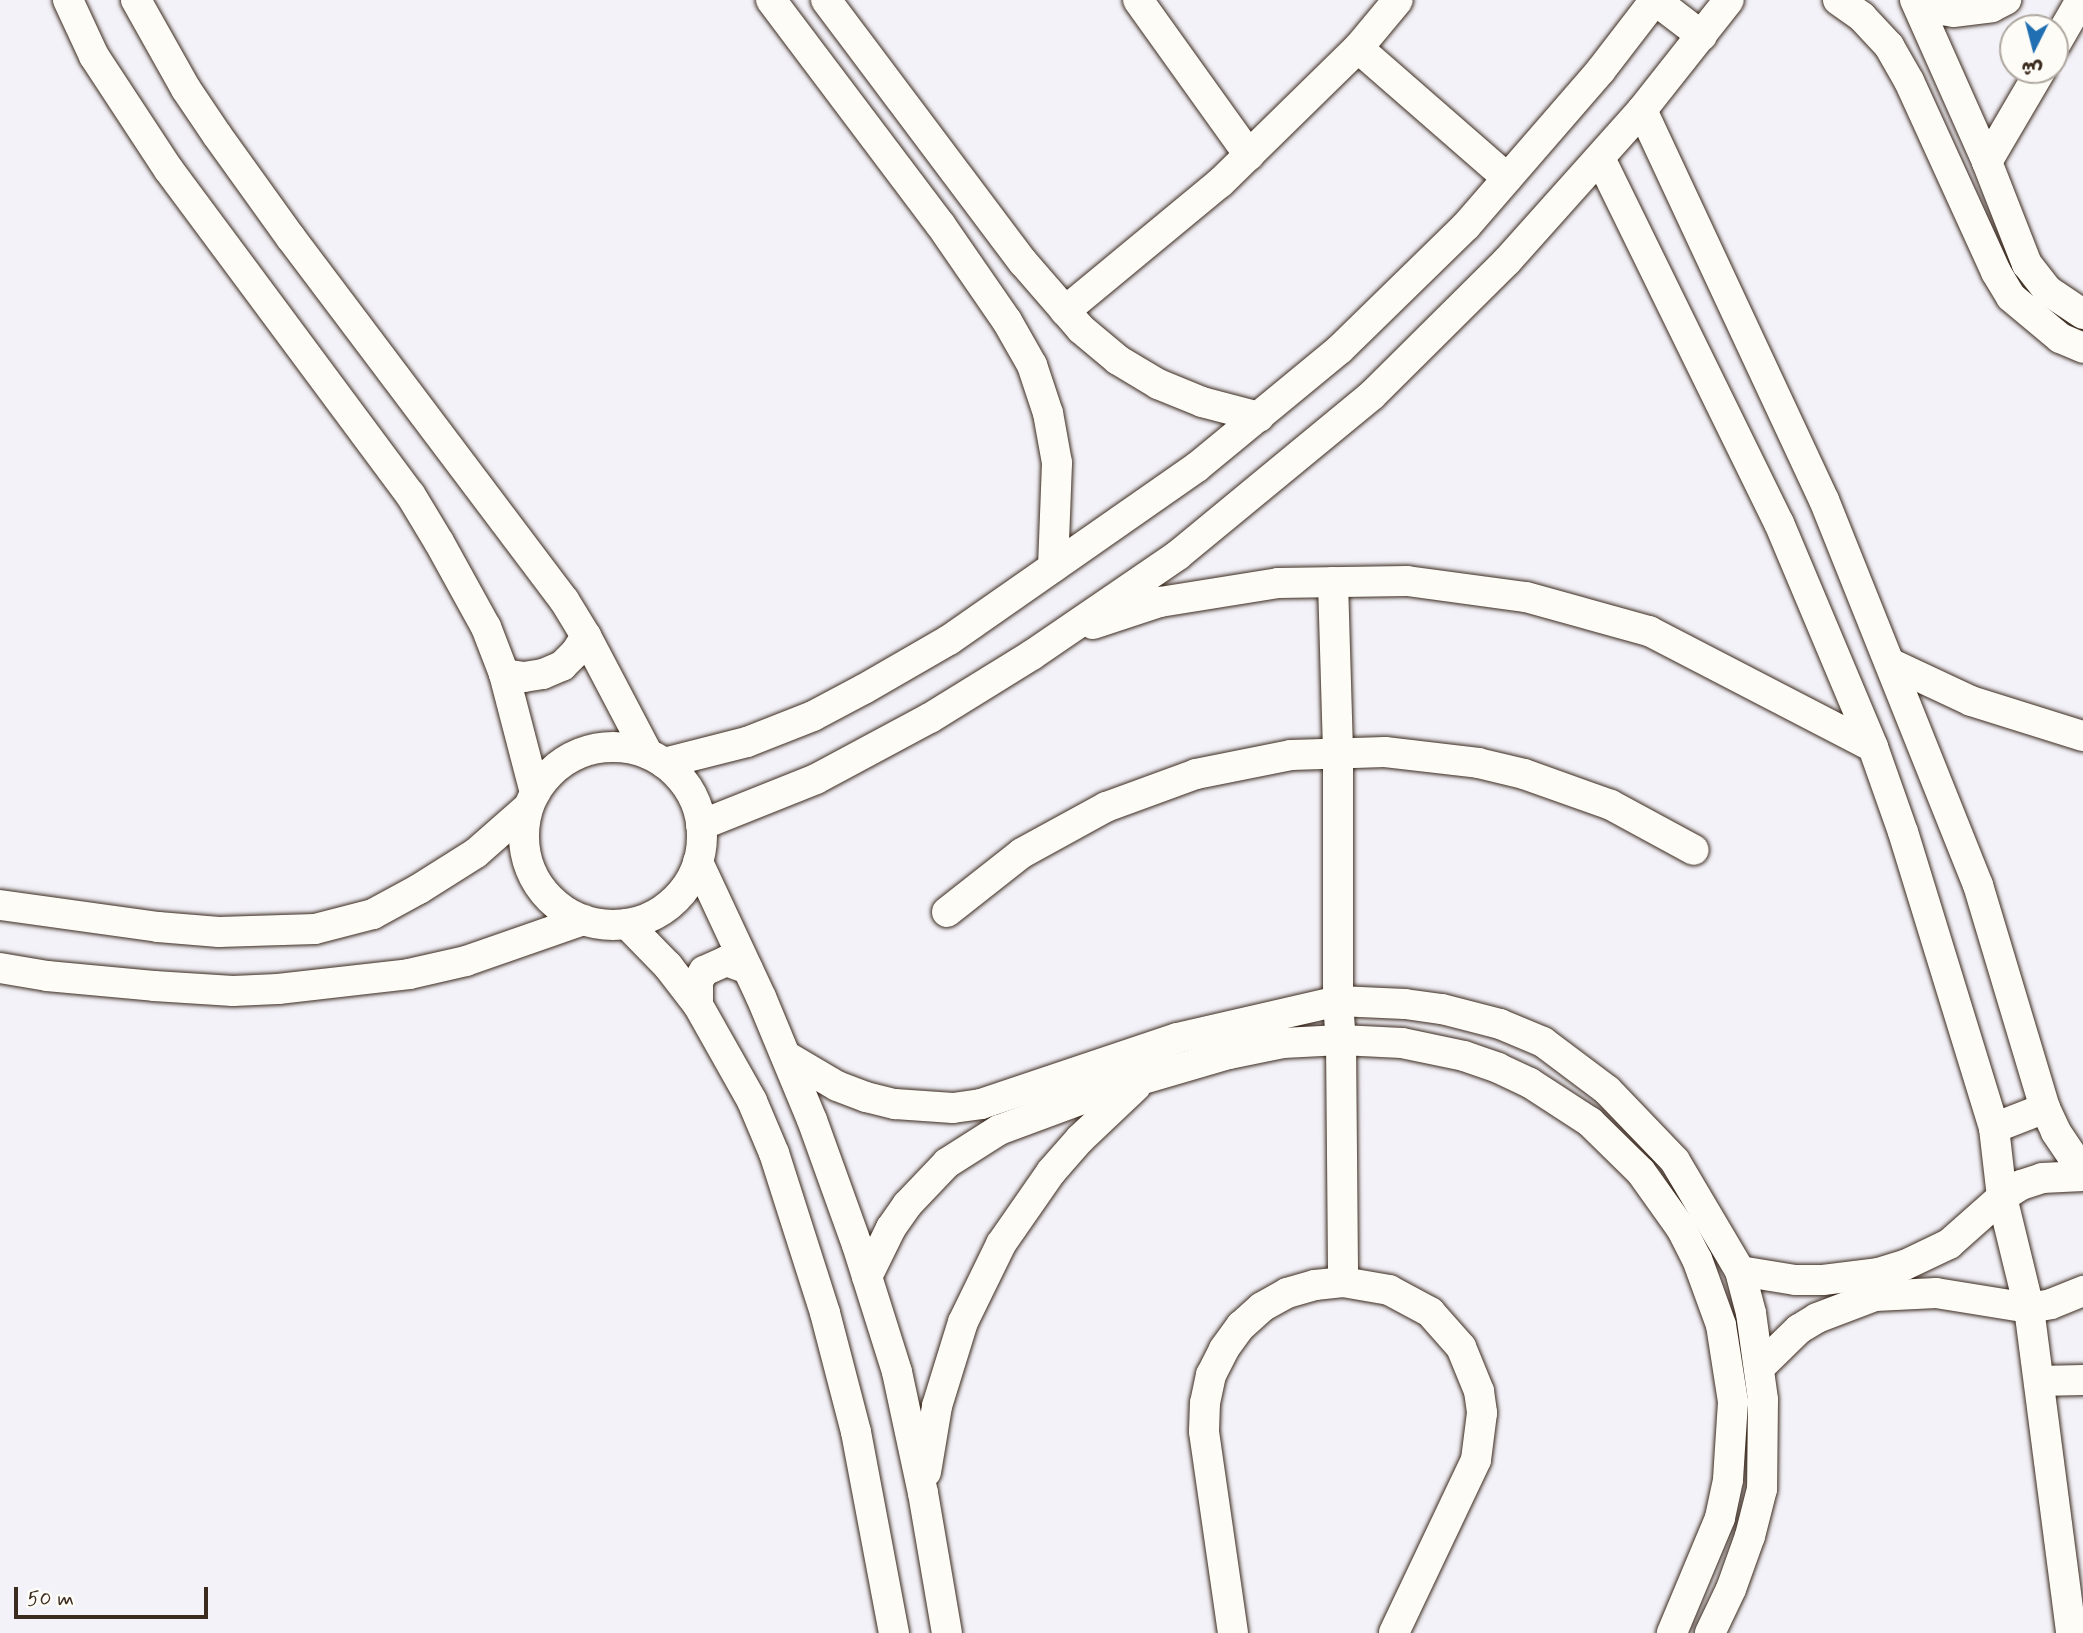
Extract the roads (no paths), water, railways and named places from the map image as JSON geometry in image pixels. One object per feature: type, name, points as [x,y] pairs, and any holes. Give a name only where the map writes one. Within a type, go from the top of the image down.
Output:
[{"type":"street","points":[[68,0],[94,56],[169,170],[410,494],[486,627],[504,674],[531,801],[525,844],[534,877],[556,904],[584,920],[626,924],[643,920],[671,903],[692,877],[698,862],[701,825],[689,790],[656,759],[586,636],[536,559],[298,248],[217,135],[186,89],[136,0]]},
{"type":"street","points":[[771,0],[940,224],[1007,321],[1032,365],[1048,413],[1057,463],[1053,567]]},
{"type":"street","points":[[826,0],[1023,262],[1081,329],[1118,360],[1158,384],[1202,402],[1259,417]]},
{"type":"street","points":[[1138,0],[1249,155]]},
{"type":"street","points":[[1065,311],[1220,183],[1358,48],[1398,0]]},
{"type":"street","points":[[0,905],[158,928],[219,932],[315,929],[373,914],[476,853],[531,801],[545,778],[575,756],[611,747],[656,759],[747,742],[813,716],[949,640],[1142,507],[1259,417],[1340,349],[1466,226],[1601,70],[1655,0],[1702,36]]},
{"type":"street","points":[[701,825],[827,773],[930,718],[1063,634],[1178,555],[1372,395],[1507,261],[1642,110],[1729,0]]},
{"type":"street","points":[[1838,0],[1880,36],[1902,69],[1996,272],[2011,297],[2060,338],[2083,348]]},
{"type":"street","points":[[1917,3],[1953,12],[1992,7],[2006,0]]},
{"type":"street","points":[[2069,21],[2081,0]]},
{"type":"street","points":[[1917,3],[1987,162],[2027,264],[2047,290],[2083,314]]},
{"type":"street","points":[[1358,48],[1507,178]]},
{"type":"street","points":[[1987,162],[2033,84]]},
{"type":"street","points":[[1642,110],[1824,500],[1978,885],[2045,1108],[2056,1132],[2083,1175],[2042,1178],[2021,1185],[2002,1197],[1949,1244],[1905,1265],[1878,1273],[1823,1280],[1795,1280],[1740,1271]]},
{"type":"street","points":[[1600,158],[1779,523],[1873,747],[1903,832],[1994,1128],[2002,1197],[2029,1308],[2071,1633]]},
{"type":"street","points":[[1063,634],[1160,602],[1278,583],[1407,580],[1526,597],[1649,631],[1873,747]]},
{"type":"street","points":[[1333,582],[1338,752],[1338,1000],[1341,1040],[1343,1282]]},
{"type":"street","points":[[504,674],[534,676],[562,666],[576,652],[586,636]]},
{"type":"street","points":[[1890,663],[1971,701],[2055,730],[2083,736]]},
{"type":"street","points":[[947,912],[1022,853],[1063,828],[1128,797],[1196,774],[1243,763],[1338,752],[1432,756],[1524,774],[1611,805],[1694,850]]},
{"type":"street","points":[[698,862],[786,1056],[812,1120],[867,1277],[897,1372],[923,1493],[947,1633]]},
{"type":"street","points":[[0,968],[154,986],[233,991],[278,989],[350,982],[455,964],[523,944],[584,920]]},
{"type":"street","points":[[626,924],[668,966],[698,1005],[752,1101],[774,1153],[807,1253],[856,1433],[894,1633]]},
{"type":"street","points":[[698,1005],[698,981],[704,971],[726,961],[748,970]]},
{"type":"street","points":[[786,1056],[837,1086],[866,1097],[895,1104],[953,1108],[981,1104],[1177,1038],[1338,1000],[1442,1009],[1500,1024],[1544,1042],[1607,1090],[1675,1161],[1740,1271],[1751,1313],[1760,1367],[1764,1444],[1762,1489],[1750,1536],[1710,1633]]},
{"type":"street","points":[[867,1277],[891,1227],[907,1205],[947,1163],[972,1145],[999,1130],[1055,1108],[1229,1054],[1283,1043],[1341,1040],[1402,1043],[1464,1056],[1530,1083],[1590,1122],[1617,1146],[1662,1199],[1681,1228],[1702,1269],[1721,1325],[1730,1376],[1732,1441],[1720,1518],[1672,1633]]},
{"type":"street","points":[[923,1493],[937,1406],[963,1322],[985,1273],[1024,1207],[1051,1172],[1111,1108],[1144,1079]]},
{"type":"street","points":[[1994,1128],[2045,1108]]},
{"type":"street","points":[[1233,1633],[1204,1431],[1205,1403],[1211,1375],[1229,1342],[1262,1307],[1296,1290],[1343,1282],[1389,1290],[1430,1312],[1461,1347],[1479,1391],[1481,1425],[1476,1460],[1394,1633]]},
{"type":"street","points":[[1760,1367],[1799,1329],[1816,1318],[1875,1296],[1937,1293],[2029,1308],[2051,1304],[2083,1291]]},
{"type":"street","points":[[2039,1381],[2083,1380]]}]
